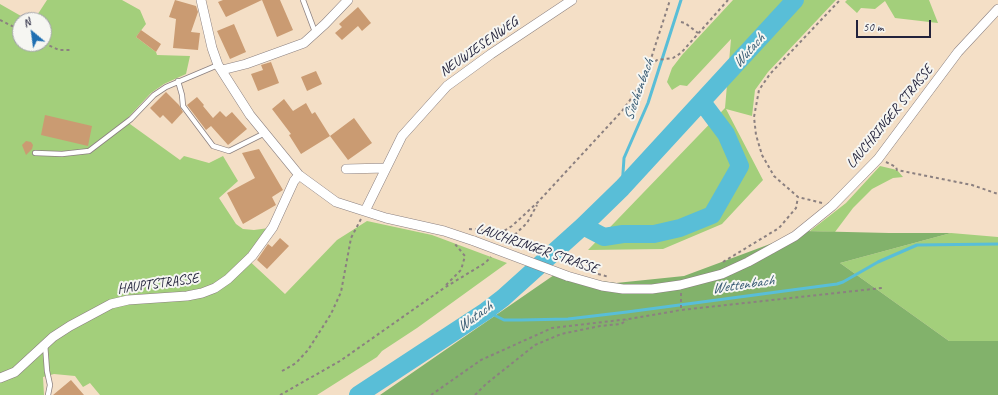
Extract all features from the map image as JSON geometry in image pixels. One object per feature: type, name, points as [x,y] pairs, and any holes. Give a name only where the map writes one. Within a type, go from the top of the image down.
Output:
[{"type":"street","points":[[201,0],[212,48],[220,67],[250,115],[300,176],[336,202],[365,211]]},
{"type":"street","points":[[220,67],[246,64],[304,43],[316,33],[348,0]]},
{"type":"street","name":"NEUWIESENWEG","points":[[365,211],[402,136],[447,86],[491,54],[572,0]]},
{"type":"street","name":"LAUCHRINGER STRASSE","points":[[365,211],[386,218],[444,231],[567,276],[602,286],[623,289],[652,289],[680,285],[722,274],[748,262],[795,236],[832,206],[878,159],[958,52],[998,9]]},
{"type":"street","points":[[346,169],[386,168]]},
{"type":"street","name":"HAUPTSTRASSE","points":[[0,378],[15,372],[53,337],[111,304],[128,300],[187,296],[202,293],[215,288],[228,279],[252,256],[273,227],[294,181],[300,176]]},
{"type":"lane","points":[[304,0],[316,33]]},
{"type":"lane","points":[[35,153],[62,154],[89,151],[130,119],[154,95],[166,87],[178,81],[220,67]]},
{"type":"lane","points":[[178,81],[183,106],[213,146],[229,151],[264,133]]},
{"type":"lane","points":[[45,344],[47,371],[50,385],[48,395]]},
{"type":"path","points":[[648,69],[670,0]]},
{"type":"path","points":[[465,230],[502,232],[512,226],[538,202],[622,111],[653,63],[657,60],[674,58],[681,53],[728,0]]},
{"type":"path","points":[[832,206],[798,197],[774,176],[762,155],[756,135],[754,117],[759,90],[770,74],[840,0]]},
{"type":"path","points":[[0,20],[12,26]]},
{"type":"path","points":[[681,22],[685,23],[698,34]]},
{"type":"path","points":[[52,47],[59,50],[71,50]]},
{"type":"path","points":[[878,159],[896,167],[897,170],[972,185],[998,194]]},
{"type":"path","points":[[721,263],[779,228],[796,208],[798,197]]},
{"type":"path","points":[[282,372],[296,363],[308,350],[331,314],[341,292],[351,238],[365,211]]},
{"type":"path","points":[[280,395],[340,361],[444,288],[461,270],[465,256],[444,231]]},
{"type":"path","points":[[594,274],[613,278]]},
{"type":"path","points":[[680,285],[681,310]]},
{"type":"path","points":[[431,395],[481,360],[552,328],[629,319],[681,310],[882,288]]},
{"type":"path","points":[[475,395],[486,384],[536,345],[561,334],[600,326],[621,324],[629,319]]},
{"type":"green space","points":[[47,0],[122,0],[140,10],[146,24],[136,37],[156,52],[157,55],[190,56],[186,74],[164,84],[151,93],[123,123],[130,124],[180,160],[184,156],[209,163],[223,156],[238,181],[219,198],[236,224],[243,229],[254,230],[269,228],[245,257],[285,294],[337,240],[367,221],[432,235],[507,263],[417,328],[382,351],[377,357],[317,395],[100,395],[90,383],[83,387],[75,376],[54,374],[43,377],[44,395],[0,395],[0,4],[14,12],[12,12],[12,52],[52,52],[52,12],[39,12]]},
{"type":"green space","points":[[733,0],[836,0],[768,72],[755,90],[752,116],[726,109],[763,180],[722,224],[663,249],[588,250],[725,108],[731,39],[687,86],[680,85],[672,90],[667,82],[672,68],[682,55]]},
{"type":"green space","points":[[847,0],[929,0],[938,23],[895,18],[885,1],[875,9],[861,8],[857,13],[845,2]]},
{"type":"green space","points":[[880,166],[897,170],[903,177],[893,178],[872,189],[853,208],[835,232],[810,231],[846,203]]},
{"type":"green space","points":[[805,231],[951,233],[840,263],[949,341],[998,341],[998,395],[380,395],[554,275],[616,283],[684,276]]},
{"type":"green space","points":[[951,233],[998,237],[998,341],[949,341],[840,263]]},
{"type":"building","points":[[175,0],[196,6],[198,12],[191,32],[200,33],[198,50],[173,48],[176,19],[169,17]]},
{"type":"building","points":[[223,0],[262,0],[226,17],[218,2]]},
{"type":"building","points":[[262,0],[280,0],[293,30],[277,37]]},
{"type":"building","points":[[358,7],[371,23],[362,31],[358,26],[342,40],[335,33],[342,27],[339,24]]},
{"type":"building","points":[[234,24],[246,52],[230,59],[217,31]]},
{"type":"building","points":[[141,30],[161,44],[156,52],[136,37]]},
{"type":"building","points":[[271,62],[279,83],[258,91],[251,74],[263,70],[261,65]]},
{"type":"building","points":[[316,71],[322,84],[307,91],[301,77]]},
{"type":"building","points":[[166,92],[179,105],[183,112],[172,124],[163,115],[160,118],[150,108]]},
{"type":"building","points":[[197,97],[213,118],[220,111],[226,117],[232,112],[247,129],[228,145],[211,126],[206,130],[187,105]]},
{"type":"building","points":[[284,99],[293,111],[306,103],[312,114],[315,112],[330,136],[301,154],[289,135],[291,134],[272,109]]},
{"type":"building","points":[[45,115],[92,126],[88,146],[41,135]]},
{"type":"building","points":[[354,118],[372,143],[348,160],[330,136]]},
{"type":"building","points":[[26,141],[31,142],[33,145],[32,149],[26,155],[22,145]]},
{"type":"building","points":[[259,149],[283,190],[272,197],[276,205],[243,224],[227,193],[255,178],[242,153]]},
{"type":"building","points":[[280,238],[289,246],[267,269],[257,260],[268,244],[272,247]]},
{"type":"building","points":[[71,380],[84,395],[53,395]]},
{"type":"waterway","name":"Siechenbach","points":[[622,188],[624,158],[648,103],[681,0]]},
{"type":"waterway","name":"Wutach","points":[[358,395],[486,311],[503,298],[583,226],[622,188],[795,0]]},
{"type":"waterway","name":"Wutach","points":[[583,226],[604,237],[623,234],[654,234],[680,228],[712,215],[740,166],[726,134],[702,102]]},
{"type":"waterway","name":"Wettenbach","points":[[486,311],[504,320],[568,319],[627,312],[837,284],[878,262],[917,245],[998,244]]}]
